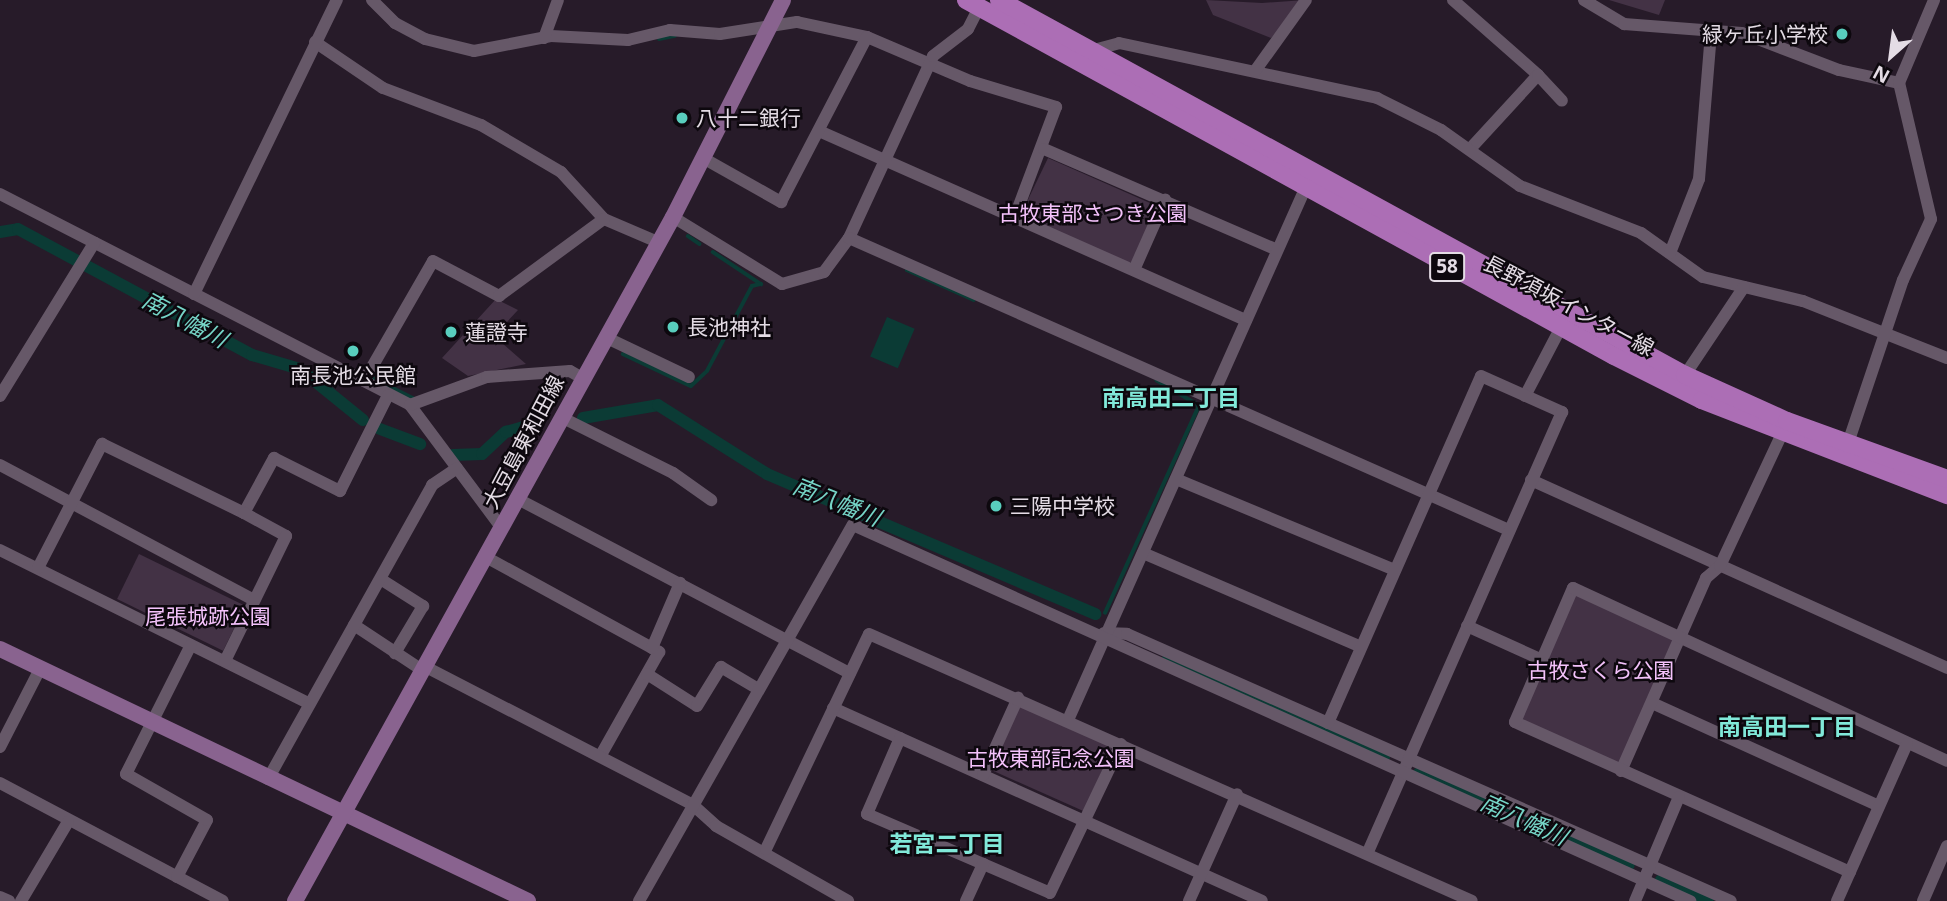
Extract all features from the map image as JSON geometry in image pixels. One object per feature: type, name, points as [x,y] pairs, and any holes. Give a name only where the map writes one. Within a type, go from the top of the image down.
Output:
[{"type":"main road","name":"大豆島東和田線","points":[[295,901],[673,217],[783,0]]},
{"type":"main road","name":"長野須坂インター線","points":[[999,0],[1785,427]]},
{"type":"main road","name":"長野須坂インター線","points":[[973,4],[1304,190],[1561,327],[1785,427],[1947,495]]},
{"type":"main road","name":"長野須坂インター線","points":[[1845,450],[1947,479]]},
{"type":"main road","points":[[0,649],[523,900]]},
{"type":"street","points":[[194,294],[337,0]]},
{"type":"street","points":[[372,0],[395,23],[445,47],[474,51],[544,38],[628,40],[670,30],[720,34],[797,22],[867,37],[930,63],[1056,107],[1044,149],[1015,216]]},
{"type":"street","points":[[544,38],[558,0]]},
{"type":"street","points":[[1255,71],[1306,0]]},
{"type":"street","points":[[1453,0],[1538,75],[1562,102]]},
{"type":"street","points":[[1584,0],[1624,24],[1742,33],[1839,71],[1899,83]]},
{"type":"street","points":[[1845,450],[1886,333],[1931,219],[1899,83],[1934,0],[1947,5]]},
{"type":"street","points":[[673,217],[782,284],[824,272],[849,238],[930,63],[968,29],[973,4]]},
{"type":"street","points":[[1670,253],[1699,179],[1711,32]]},
{"type":"street","points":[[703,158],[781,201],[867,37]]},
{"type":"street","points":[[1090,51],[1108,41],[1377,98],[1470,149],[1520,186],[1641,233],[1703,276],[1744,286],[1886,333],[1947,358]]},
{"type":"street","points":[[315,42],[383,88],[481,125],[561,172],[604,219],[658,242]]},
{"type":"street","points":[[1470,149],[1538,75]]},
{"type":"street","points":[[819,131],[1246,320]]},
{"type":"street","points":[[1044,149],[1278,250]]},
{"type":"street","points":[[1068,720],[1104,634],[1314,171]]},
{"type":"street","points":[[0,194],[411,405],[501,527]]},
{"type":"street","points":[[1134,270],[1165,200]]},
{"type":"street","points":[[364,381],[433,261],[499,296],[604,219]]},
{"type":"street","points":[[849,238],[1509,530]]},
{"type":"street","points":[[0,396],[94,243]]},
{"type":"street","points":[[1685,375],[1744,286]]},
{"type":"street","points":[[1525,396],[1561,327]]},
{"type":"street","points":[[605,337],[689,377]]},
{"type":"street","points":[[411,405],[487,377],[570,371],[582,378]]},
{"type":"street","points":[[1328,723],[1481,376],[1562,412],[1399,772],[1368,851]]},
{"type":"street","points":[[244,513],[274,458],[340,491],[388,394]]},
{"type":"street","points":[[561,417],[673,473],[711,500]]},
{"type":"street","points":[[1621,771],[1706,578],[1720,566],[1785,427]]},
{"type":"street","points":[[38,568],[102,444],[244,513],[286,536],[225,662]]},
{"type":"street","points":[[0,465],[70,506],[254,600]]},
{"type":"street","points":[[268,779],[306,702],[382,580],[432,485],[457,468]]},
{"type":"street","points":[[1176,479],[1395,570]]},
{"type":"street","points":[[1531,480],[1947,668]]},
{"type":"street","points":[[516,498],[787,636],[850,673]]},
{"type":"street","points":[[639,901],[787,636],[853,525],[1104,634],[1120,648],[1690,901]]},
{"type":"street","points":[[0,550],[306,702]]},
{"type":"street","points":[[1143,553],[1361,647]]},
{"type":"street","points":[[484,556],[659,652],[601,755]]},
{"type":"street","points":[[382,580],[424,606],[395,653]]},
{"type":"street","points":[[652,648],[681,583]]},
{"type":"street","points":[[1850,872],[1515,722],[1573,588],[1682,636],[1947,761]]},
{"type":"street","points":[[354,625],[423,668],[601,755],[693,805],[716,826],[766,849],[848,901]]},
{"type":"street","points":[[1467,626],[1541,659]]},
{"type":"street","points":[[766,849],[869,634],[1368,851],[1472,901]]},
{"type":"street","points":[[1104,634],[1127,634],[1731,901]]},
{"type":"street","points":[[177,877],[207,820],[126,774],[191,645]]},
{"type":"street","points":[[646,674],[697,706],[721,667],[758,689]]},
{"type":"street","points":[[0,747],[40,668]]},
{"type":"street","points":[[983,775],[1018,698]]},
{"type":"street","points":[[1652,703],[1879,806]]},
{"type":"street","points":[[833,708],[1262,901]]},
{"type":"street","points":[[900,738],[867,814],[1050,893],[1087,821],[1121,744]]},
{"type":"street","points":[[1837,901],[1908,744]]},
{"type":"street","points":[[0,783],[68,822],[223,901]]},
{"type":"street","points":[[1189,901],[1237,794]]},
{"type":"street","points":[[1635,901],[1679,797]]},
{"type":"street","points":[[21,901],[68,822]]},
{"type":"street","points":[[1923,901],[1947,846]]},
{"type":"street","points":[[966,901],[983,864]]},
{"type":"street","points":[[0,897],[9,901]]},
{"type":"green space","points":[[1206,0],[1262,3],[1305,0],[1271,38],[1213,15]]},
{"type":"green space","points":[[1609,0],[1665,0],[1659,15]]},
{"type":"green space","name":"古牧東部さつき公園","points":[[1048,158],[1159,207],[1135,260],[1129,263],[1025,218],[1023,210]]},
{"type":"green space","points":[[496,299],[518,310],[494,336],[526,364],[468,376],[442,358]]},
{"type":"green space","name":"尾張城跡公園","points":[[139,554],[245,606],[223,651],[117,599]]},
{"type":"green space","name":"古牧さくら公園","points":[[1573,588],[1682,636],[1622,770],[1514,721]]},
{"type":"green space","name":"古牧東部記念公園","points":[[1020,704],[1113,745],[1084,811],[991,770]]},
{"type":"shaded area","points":[[887,317],[915,329],[898,368],[870,357]]},
{"type":"waterway","points":[[659,39],[675,36]]},
{"type":"waterway","name":"南八幡川","points":[[0,232],[18,229],[252,355],[300,369],[363,420]]},
{"type":"waterway","points":[[688,236],[700,244]]},
{"type":"waterway","points":[[713,252],[761,284]]},
{"type":"waterway","points":[[907,270],[974,300]]},
{"type":"waterway","points":[[623,354],[691,386],[707,371],[752,286],[761,284]]},
{"type":"waterway","points":[[373,378],[415,399]]},
{"type":"waterway","points":[[1105,613],[1199,406],[1157,381]]},
{"type":"waterway","name":"南八幡川","points":[[583,418],[658,405],[767,474],[1095,614]]},
{"type":"waterway","name":"南八幡川","points":[[453,455],[482,454],[506,432],[534,424]]},
{"type":"waterway","name":"南八幡川","points":[[380,429],[420,444]]},
{"type":"waterway","name":"南八幡川","points":[[1168,659],[1384,756]]},
{"type":"waterway","name":"南八幡川","points":[[1419,773],[1629,865]]},
{"type":"waterway","name":"南八幡川","points":[[1661,880],[1708,901]]},
{"type":"place","name":"緑ヶ丘小学校","points":[[1842,34]]},
{"type":"place","name":"八十二銀行","points":[[682,118]]},
{"type":"place","name":"長池神社","points":[[673,327]]},
{"type":"place","name":"蓮證寺","points":[[451,332]]},
{"type":"place","name":"南長池公民館","points":[[353,351]]},
{"type":"place","name":"三陽中学校","points":[[996,506]]},
{"type":"district","name":"南高田二丁目","points":[[1171,397]]},
{"type":"district","name":"南高田一丁目","points":[[1787,726]]},
{"type":"district","name":"若宮二丁目","points":[[947,843]]}]
